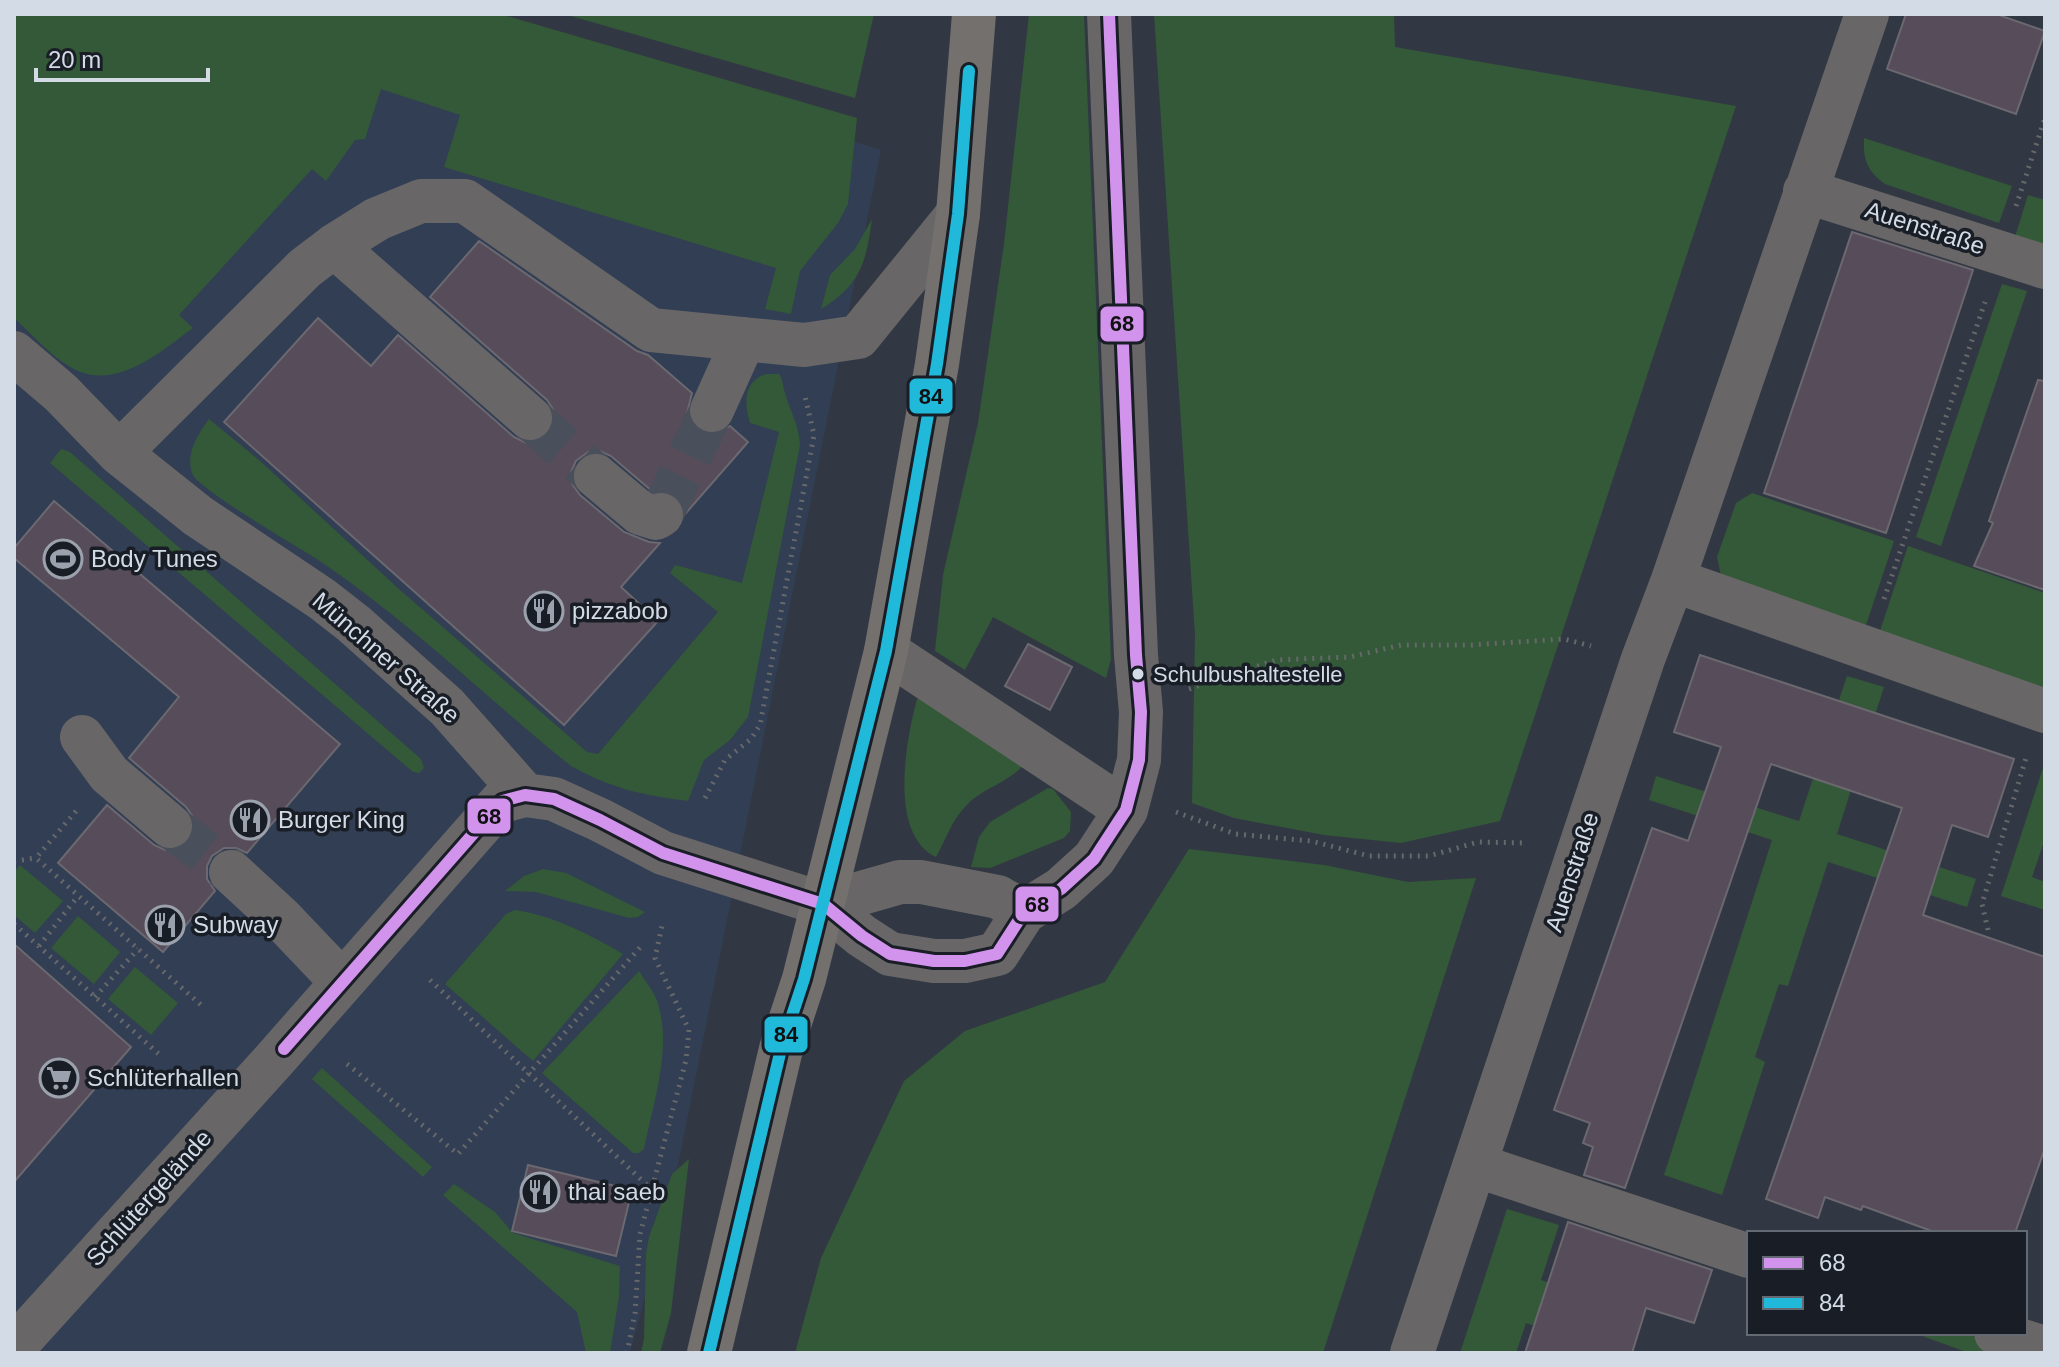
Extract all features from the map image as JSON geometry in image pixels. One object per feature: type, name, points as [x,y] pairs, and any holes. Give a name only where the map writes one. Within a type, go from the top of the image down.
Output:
[{"type":"main road","points":[[709,1353],[781,1049],[804,979],[886,651],[937,364],[958,214],[974,14]]},
{"type":"street","points":[[1109,14],[1141,712],[1139,760],[1145,809]]},
{"type":"street","name":"Auenstraße","points":[[1412,1353],[1643,659],[1673,580],[1867,14]]},
{"type":"street","name":"Auenstraße","points":[[1805,191],[2045,267]]},
{"type":"street","points":[[119,453],[305,268],[377,219],[421,201],[465,201],[651,330],[744,339],[803,364],[858,337],[958,214]]},
{"type":"street","points":[[334,246],[530,418]]},
{"type":"street","points":[[712,410],[744,339]]},
{"type":"street","name":"Münchner Straße","points":[[14,353],[61,393],[119,453],[198,516],[354,624],[447,707],[525,795]]},
{"type":"street","points":[[596,476],[640,513],[656,518],[661,515]]},
{"type":"street","points":[[1673,580],[2043,710]]},
{"type":"street","points":[[886,651],[1145,809]]},
{"type":"street","points":[[82,737],[109,774],[170,826]]},
{"type":"street","points":[[231,872],[281,918],[342,982],[502,801],[525,795],[554,799],[684,861],[823,904],[890,954],[934,961],[965,961],[997,954],[1024,912],[1061,889],[1145,809]]},
{"type":"street","points":[[823,904],[890,884],[921,882],[998,897],[1024,912]]},
{"type":"street","name":"Schlütergelände","points":[[14,1347],[342,982]]},
{"type":"street","points":[[1475,1165],[1747,1255]]},
{"type":"street","points":[[2003,1335],[2045,1348]]},
{"type":"path","points":[[2013,215],[2045,118]]},
{"type":"path","points":[[1868,648],[1985,301]]},
{"type":"path","points":[[705,798],[725,760],[751,739],[760,725],[814,435],[803,364]]},
{"type":"path","points":[[1183,690],[1252,665],[1276,660],[1350,657],[1401,645],[1471,645],[1564,639],[1643,659]]},
{"type":"path","points":[[1988,930],[1982,904],[2043,710]]},
{"type":"path","points":[[14,861],[36,858],[109,774]]},
{"type":"path","points":[[1145,809],[1235,834],[1311,841],[1369,856],[1429,856],[1478,842],[1526,842],[1575,864]]},
{"type":"path","points":[[36,858],[201,1005]]},
{"type":"path","points":[[39,946],[78,896]]},
{"type":"path","points":[[14,924],[161,1056]]},
{"type":"path","points":[[627,1353],[635,1313],[640,1234],[686,1060],[689,1030],[655,958],[662,926]]},
{"type":"path","points":[[347,1064],[458,1154],[643,944]]},
{"type":"path","points":[[95,997],[138,949]]},
{"type":"path","points":[[430,980],[651,1189]]},
{"type":"shaded area","points":[[14,14],[581,55],[881,150],[672,1195],[630,1353],[14,1353]]},
{"type":"green space","points":[[14,14],[500,14],[857,118],[848,204],[838,223],[800,271],[791,314],[765,309],[776,268],[444,167],[460,115],[381,89],[365,139],[355,140],[326,181],[312,169],[179,315],[193,328],[153,357],[123,372],[92,375],[59,360],[14,318]]},
{"type":"green space","points":[[564,14],[874,14],[855,98]]},
{"type":"green space","points":[[1029,14],[1084,14],[1111,659],[1106,678],[993,617],[965,670],[935,651],[943,575],[978,423],[1004,244]]},
{"type":"green space","points":[[1154,14],[1394,14],[1395,47],[1736,106],[1500,821],[1401,843],[1324,835],[1234,818],[1192,803],[1195,635]]},
{"type":"green space","points":[[1864,138],[2012,186],[1999,223],[1885,184],[1867,164]]},
{"type":"green space","points":[[2028,195],[2045,200],[2045,250],[2014,240]]},
{"type":"green space","points":[[872,219],[859,271],[845,291],[821,309],[830,275],[855,249]]},
{"type":"green space","points":[[2002,284],[2027,291],[1941,546],[1916,537]]},
{"type":"green space","points":[[766,374],[780,376],[800,445],[748,717],[730,740],[704,760],[688,801],[628,790],[571,766],[377,603],[309,554],[212,492],[193,475],[191,467],[191,452],[209,419],[587,752],[598,754],[718,612],[670,573],[675,565],[742,583],[779,432],[750,423],[748,416],[746,401],[749,388],[758,377]]},
{"type":"green space","points":[[61,449],[70,452],[421,759],[424,768],[419,773],[413,772],[50,463]]},
{"type":"green space","points":[[1752,493],[1894,541],[1865,628],[1721,576],[1717,557],[1736,503]]},
{"type":"green space","points":[[1908,546],[2045,593],[2045,697],[1880,631]]},
{"type":"green space","points":[[1847,676],[1884,687],[1837,834],[1976,879],[1967,907],[1828,862],[1788,986],[1779,984],[1755,1057],[1765,1062],[1722,1195],[1664,1175],[1772,840],[1649,800],[1656,776],[1799,821]]},
{"type":"green space","points":[[921,696],[1026,762],[1012,776],[979,795],[960,812],[936,857],[921,845],[911,828],[906,808],[904,785],[909,738],[917,699]]},
{"type":"green space","points":[[2045,762],[2045,839],[2032,877],[2045,882],[2045,910],[2001,896]]},
{"type":"green space","points":[[1048,788],[1053,789],[1071,812],[1070,831],[1064,838],[990,868],[971,867],[979,837],[990,822]]},
{"type":"green space","points":[[1189,849],[1324,865],[1408,882],[1476,878],[1323,1353],[795,1353],[821,1258],[904,1081],[965,1031],[1105,982]]},
{"type":"green space","points":[[20,865],[63,901],[35,933],[14,915],[14,872]]},
{"type":"green space","points":[[543,869],[566,873],[645,912],[629,918],[536,892],[505,891],[524,876]]},
{"type":"green space","points":[[515,910],[571,927],[623,954],[533,1061],[445,984],[506,914]]},
{"type":"green space","points":[[78,916],[120,952],[94,984],[51,948]]},
{"type":"green space","points":[[135,967],[178,1003],[151,1035],[108,999]]},
{"type":"green space","points":[[639,971],[657,1000],[663,1039],[660,1076],[644,1149],[633,1153],[542,1073]]},
{"type":"green space","points":[[322,1068],[432,1167],[423,1177],[312,1079]]},
{"type":"green space","points":[[689,1159],[671,1313],[660,1353],[641,1353],[649,1237],[672,1174]]},
{"type":"green space","points":[[454,1184],[495,1212],[513,1233],[620,1266],[619,1297],[610,1353],[586,1353],[577,1312],[443,1195]]},
{"type":"green space","points":[[1507,1209],[1559,1225],[1541,1280],[1570,1290],[1555,1332],[1526,1323],[1516,1353],[1460,1353]]},
{"type":"green space","points":[[1920,1335],[1969,1335],[2025,1353],[1969,1353]]},
{"type":"building","points":[[1906,14],[1996,14],[2045,31],[2016,114],[1887,69]]},
{"type":"building","points":[[1852,232],[1973,270],[1886,533],[1764,493]]},
{"type":"building","points":[[479,241],[637,351],[648,355],[692,393],[687,413],[692,425],[701,432],[715,435],[730,426],[748,442],[686,513],[682,502],[674,494],[652,491],[611,456],[600,451],[588,452],[576,461],[571,472],[572,484],[580,495],[624,532],[660,543],[621,587],[658,621],[564,725],[224,422],[318,318],[371,366],[398,335],[514,437],[526,443],[539,441],[548,435],[555,422],[553,409],[547,400],[430,297]]},
{"type":"building","points":[[2038,380],[2045,381],[2045,590],[1974,566],[1993,523],[1989,521]]},
{"type":"building","points":[[54,501],[340,744],[247,853],[236,848],[224,848],[212,856],[207,866],[207,879],[215,891],[163,952],[58,863],[107,805],[154,845],[165,850],[179,849],[189,842],[195,830],[193,817],[186,807],[129,758],[179,697],[14,558],[14,548]]},
{"type":"building","points":[[1028,644],[1072,667],[1050,710],[1005,686]]},
{"type":"building","points":[[1700,655],[2014,759],[1988,837],[1952,825],[1923,915],[2045,957],[2045,1148],[2016,1231],[1932,1231],[1863,1206],[1861,1210],[1825,1197],[1818,1218],[1766,1199],[1902,808],[1771,764],[1625,1188],[1584,1175],[1593,1147],[1583,1143],[1590,1123],[1554,1110],[1652,828],[1688,841],[1721,747],[1674,732]]},
{"type":"building","name":"Schlüterhallen","points":[[14,944],[131,1047],[14,1182]]},
{"type":"building","points":[[528,1165],[632,1190],[616,1256],[512,1231]]},
{"type":"building","points":[[1568,1222],[1712,1270],[1694,1323],[1646,1308],[1632,1353],[1525,1353]]},
{"type":"tunnel","points":[[661,515],[712,410]]},
{"type":"tunnel","points":[[530,418],[596,476]]},
{"type":"tunnel","points":[[170,826],[231,872]]},
{"type":"transit line","name":"68","points":[[284,1049],[502,801],[525,795],[554,799],[663,853],[823,904],[890,954],[934,961],[965,961],[997,954],[1024,912],[1061,889],[1094,859],[1126,810],[1139,760],[1141,712],[1109,14]]},
{"type":"transit line","name":"84","points":[[709,1353],[781,1049],[804,979],[886,651],[937,364],[958,214],[969,71]]},
{"type":"place","name":"Body Tunes","points":[[63,559]]},
{"type":"place","name":"pizzabob","points":[[544,611]]},
{"type":"place","name":"Schulbushaltestelle","points":[[1138,674]]},
{"type":"place","name":"Burger King","points":[[250,820]]},
{"type":"place","name":"Subway","points":[[165,925]]},
{"type":"place","name":"Schlüterhallen","points":[[59,1078]]},
{"type":"place","name":"thai saeb","points":[[540,1192]]}]
